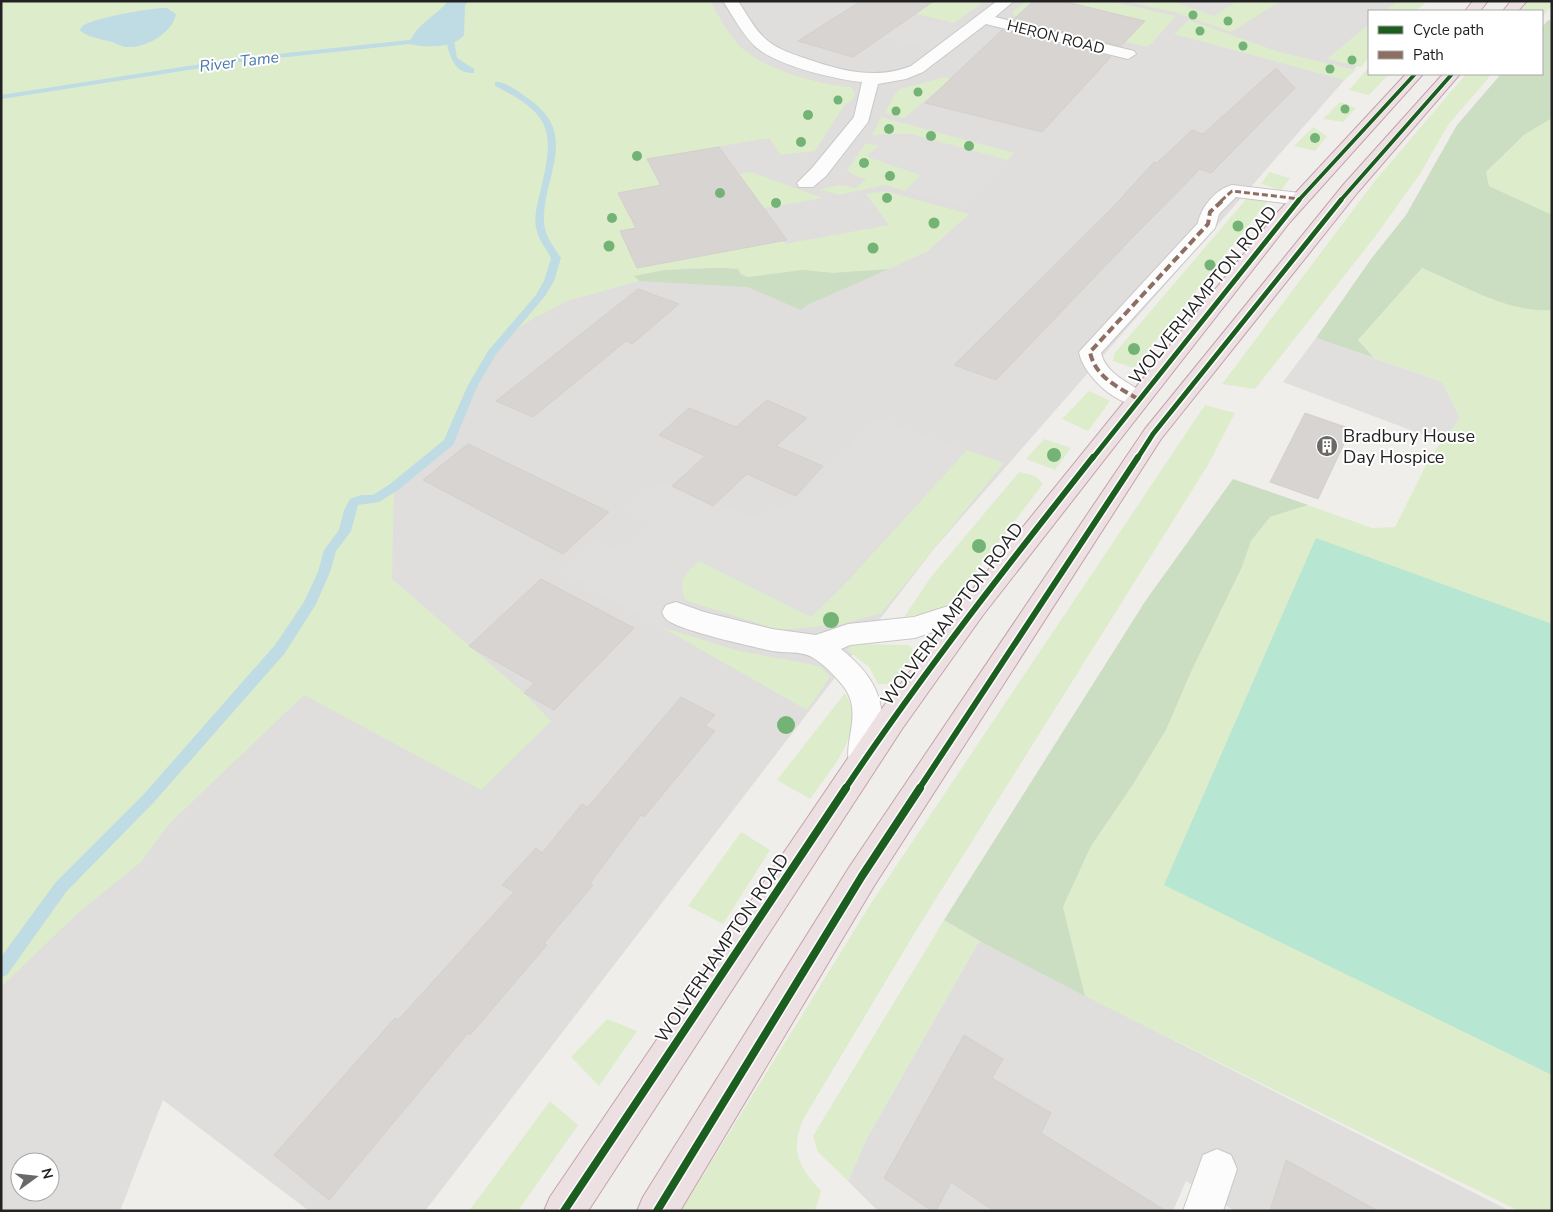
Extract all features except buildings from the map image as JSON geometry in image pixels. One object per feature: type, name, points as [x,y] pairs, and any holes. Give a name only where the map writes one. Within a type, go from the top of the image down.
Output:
[{"type":"highway","points":[[1511,10],[1520,1]]},
{"type":"highway","name":"WOLVERHAMPTON ROAD","points":[[564,1211],[891,720],[973,608],[1300,199],[1414,75]]},
{"type":"highway","points":[[657,1211],[862,876],[1153,434],[1351,188],[1451,75]]},
{"type":"street","name":"HERON ROAD","points":[[730,1],[755,37],[763,45],[778,54],[821,70],[871,79],[900,76],[917,69],[1007,1]]},
{"type":"street","name":"HERON ROAD","points":[[984,19],[1127,55]]},
{"type":"street","points":[[820,177],[862,118],[871,79]]},
{"type":"street","name":"WOLVERHAMPTON ROAD","points":[[1138,400],[1102,376],[1090,362],[1090,352],[1208,224],[1210,212],[1232,191],[1300,199]]},
{"type":"street","points":[[676,612],[698,621],[772,640],[817,646],[848,635],[915,627],[973,608]]},
{"type":"street","points":[[817,646],[848,670],[867,699],[868,727],[862,751],[863,763]]},
{"type":"street","points":[[1203,1211],[1218,1169]]},
{"type":"shaded area","points":[[550,1],[1415,1],[1407,10],[1368,10],[1368,53],[933,550],[425,1211],[309,1211],[163,1100],[120,1211],[1,1211],[1,819]]},
{"type":"shaded area","points":[[1173,1],[1237,1],[1214,16]]},
{"type":"shaded area","points":[[906,15],[969,29],[941,52],[872,34]]},
{"type":"shaded area","points":[[910,134],[1007,160],[959,205],[905,191],[921,175],[867,156],[879,146],[866,143],[872,135]]},
{"type":"shaded area","points":[[1316,338],[1442,382],[1460,418],[1442,442],[1283,382]]},
{"type":"shaded area","points":[[878,417],[910,432],[967,450],[811,617],[699,561],[685,574],[681,585],[685,600],[661,627],[563,571],[594,540],[620,552],[652,523],[629,510],[662,481],[713,506],[717,503],[751,517],[799,501],[798,498]]},
{"type":"shaded area","points":[[979,941],[1510,1211],[1235,1211],[1186,1181],[1173,1211],[878,1211],[848,1181],[866,1140]]},
{"type":"green space","points":[[1,1],[710,1],[724,25],[740,46],[762,62],[808,79],[851,87],[855,93],[852,100],[844,106],[815,151],[781,155],[769,138],[647,159],[660,185],[619,193],[636,228],[620,231],[636,265],[783,240],[785,244],[889,225],[866,194],[885,191],[969,214],[928,251],[889,269],[833,273],[802,270],[756,278],[740,273],[738,269],[713,268],[675,270],[638,276],[639,281],[567,301],[529,321],[505,337],[496,346],[477,381],[452,445],[394,490],[392,579],[524,693],[551,721],[481,790],[304,695],[169,824],[141,862],[78,913],[1,987]]},
{"type":"green space","points":[[878,1],[985,1],[954,23],[892,8]]},
{"type":"green space","points":[[1026,1],[1109,1],[1176,16],[1148,47],[1017,18],[1012,12]]},
{"type":"green space","points":[[1124,1],[1173,1],[1214,16],[1237,1],[1281,1],[1231,32],[1174,12]]},
{"type":"green space","points":[[1398,1],[1425,3],[1417,10],[1386,10]]},
{"type":"green space","points":[[1529,1],[1552,1],[1552,6],[1543,16],[1543,10],[1521,10]]},
{"type":"green space","points":[[1189,20],[1279,52],[1356,70],[1344,80],[1174,34]]},
{"type":"green space","points":[[1548,20],[1552,21],[1552,118],[1524,135],[1486,172],[1489,186],[1552,215],[1552,310],[1536,310],[1503,303],[1422,268],[1358,340],[1374,358],[1316,338],[1371,259],[1406,215],[1457,125],[1500,75],[1543,75],[1543,26]]},
{"type":"green space","points":[[1368,25],[1368,58],[1361,67],[1327,59]]},
{"type":"green space","points":[[1368,68],[1368,75],[1388,75],[1369,95],[1349,90]]},
{"type":"green space","points":[[1465,75],[1491,75],[1448,125],[1420,174],[1374,238],[1255,389],[1222,384],[1374,182]]},
{"type":"green space","points":[[945,77],[954,80],[939,89],[904,118],[885,113],[895,94],[900,89]]},
{"type":"green space","points":[[1340,102],[1356,108],[1343,122],[1323,119]]},
{"type":"green space","points":[[881,117],[1014,153],[1007,160],[910,134],[872,135]]},
{"type":"green space","points":[[1552,118],[1552,215],[1489,186],[1486,172],[1524,135]]},
{"type":"green space","points":[[1313,127],[1327,136],[1315,151],[1294,146]]},
{"type":"green space","points":[[866,143],[880,146],[868,157],[921,175],[905,191],[886,185],[838,195],[819,189],[842,185],[856,188],[866,179],[853,175],[847,170]]},
{"type":"green space","points":[[751,172],[823,198],[694,220],[675,185]]},
{"type":"green space","points":[[1269,172],[1290,178],[1281,190],[1261,184]]},
{"type":"green space","points":[[1248,197],[1268,201],[1134,368],[1113,361],[1114,354]]},
{"type":"green space","points":[[1422,268],[1503,303],[1537,310],[1552,310],[1552,1211],[1519,1211],[1085,996],[1063,907],[1091,846],[1132,786],[1166,730],[1191,672],[1242,567],[1251,541],[1270,517],[1308,505],[1372,528],[1395,527],[1430,457],[1460,418],[1442,382],[1374,358],[1358,340]]},
{"type":"green space","points":[[738,269],[741,275],[748,277],[802,270],[833,273],[889,269],[807,305],[801,310],[748,287],[639,281],[634,276],[665,270]]},
{"type":"green space","points":[[1089,391],[1110,401],[1088,431],[1062,419]]},
{"type":"green space","points":[[1205,405],[1235,413],[1208,465],[917,929],[804,1118],[797,1140],[797,1149],[802,1166],[821,1191],[815,1211],[681,1211],[870,905]]},
{"type":"green space","points":[[1044,439],[1071,448],[1055,470],[1026,459]]},
{"type":"green space","points":[[967,450],[1004,463],[881,613],[843,624],[779,630],[685,600],[682,594],[682,583],[686,574],[699,560],[811,617],[843,586]]},
{"type":"green space","points":[[1019,472],[1035,476],[1043,484],[957,596],[945,606],[930,613],[904,617],[931,577]]},
{"type":"green space","points":[[1233,479],[1308,505],[1270,517],[1251,541],[1242,567],[1191,672],[1166,730],[1132,786],[1091,846],[1063,907],[1085,996],[983,943],[944,920],[1146,600]]},
{"type":"green space","points":[[1316,538],[1552,624],[1552,1075],[1164,885]]},
{"type":"green space","points":[[661,627],[739,651],[821,667],[830,677],[807,710]]},
{"type":"green space","points":[[850,645],[907,645],[910,646],[915,654],[893,684],[878,684],[869,667],[847,650]]},
{"type":"green space","points":[[845,693],[851,707],[850,735],[836,762],[810,799],[777,780]]},
{"type":"green space","points":[[741,832],[770,850],[723,924],[688,906]]},
{"type":"green space","points":[[944,920],[979,941],[866,1140],[848,1181],[818,1152],[813,1136]]},
{"type":"green space","points":[[607,1019],[637,1031],[599,1086],[571,1057]]},
{"type":"green space","points":[[550,1101],[578,1125],[518,1211],[469,1211]]},
{"type":"water","points":[[448,1],[469,1],[465,5],[464,35],[447,45],[424,46],[410,44],[421,26]]},
{"type":"water","points":[[167,8],[176,14],[174,21],[157,38],[135,47],[125,47],[89,36],[79,30],[90,22],[112,16]]},
{"type":"waterway","points":[[448,29],[454,58],[471,71]]},
{"type":"waterway","name":"River Tame","points":[[1,97],[240,60],[410,42],[424,37]]},
{"type":"waterway","points":[[1,970],[61,887],[149,798],[280,649],[310,604],[324,572],[330,550],[345,531],[354,502],[361,499],[375,499],[394,487],[449,442],[472,387],[492,353],[540,296],[549,281],[556,258],[542,234],[540,221],[552,155],[552,133],[542,114],[526,100],[498,84]]},
{"type":"marked path","points":[[1138,399],[1101,374],[1096,368],[1090,352],[1208,224],[1210,212],[1232,191],[1300,199]]},
{"type":"cycle path","points":[[564,1211],[891,720],[973,608],[1283,218],[1414,75]]},
{"type":"cycle path","points":[[657,1211],[862,876],[1153,434],[1351,188],[1451,75]]},
{"type":"place","name":"Bradbury House Day Hospice","points":[[1327,446]]}]
